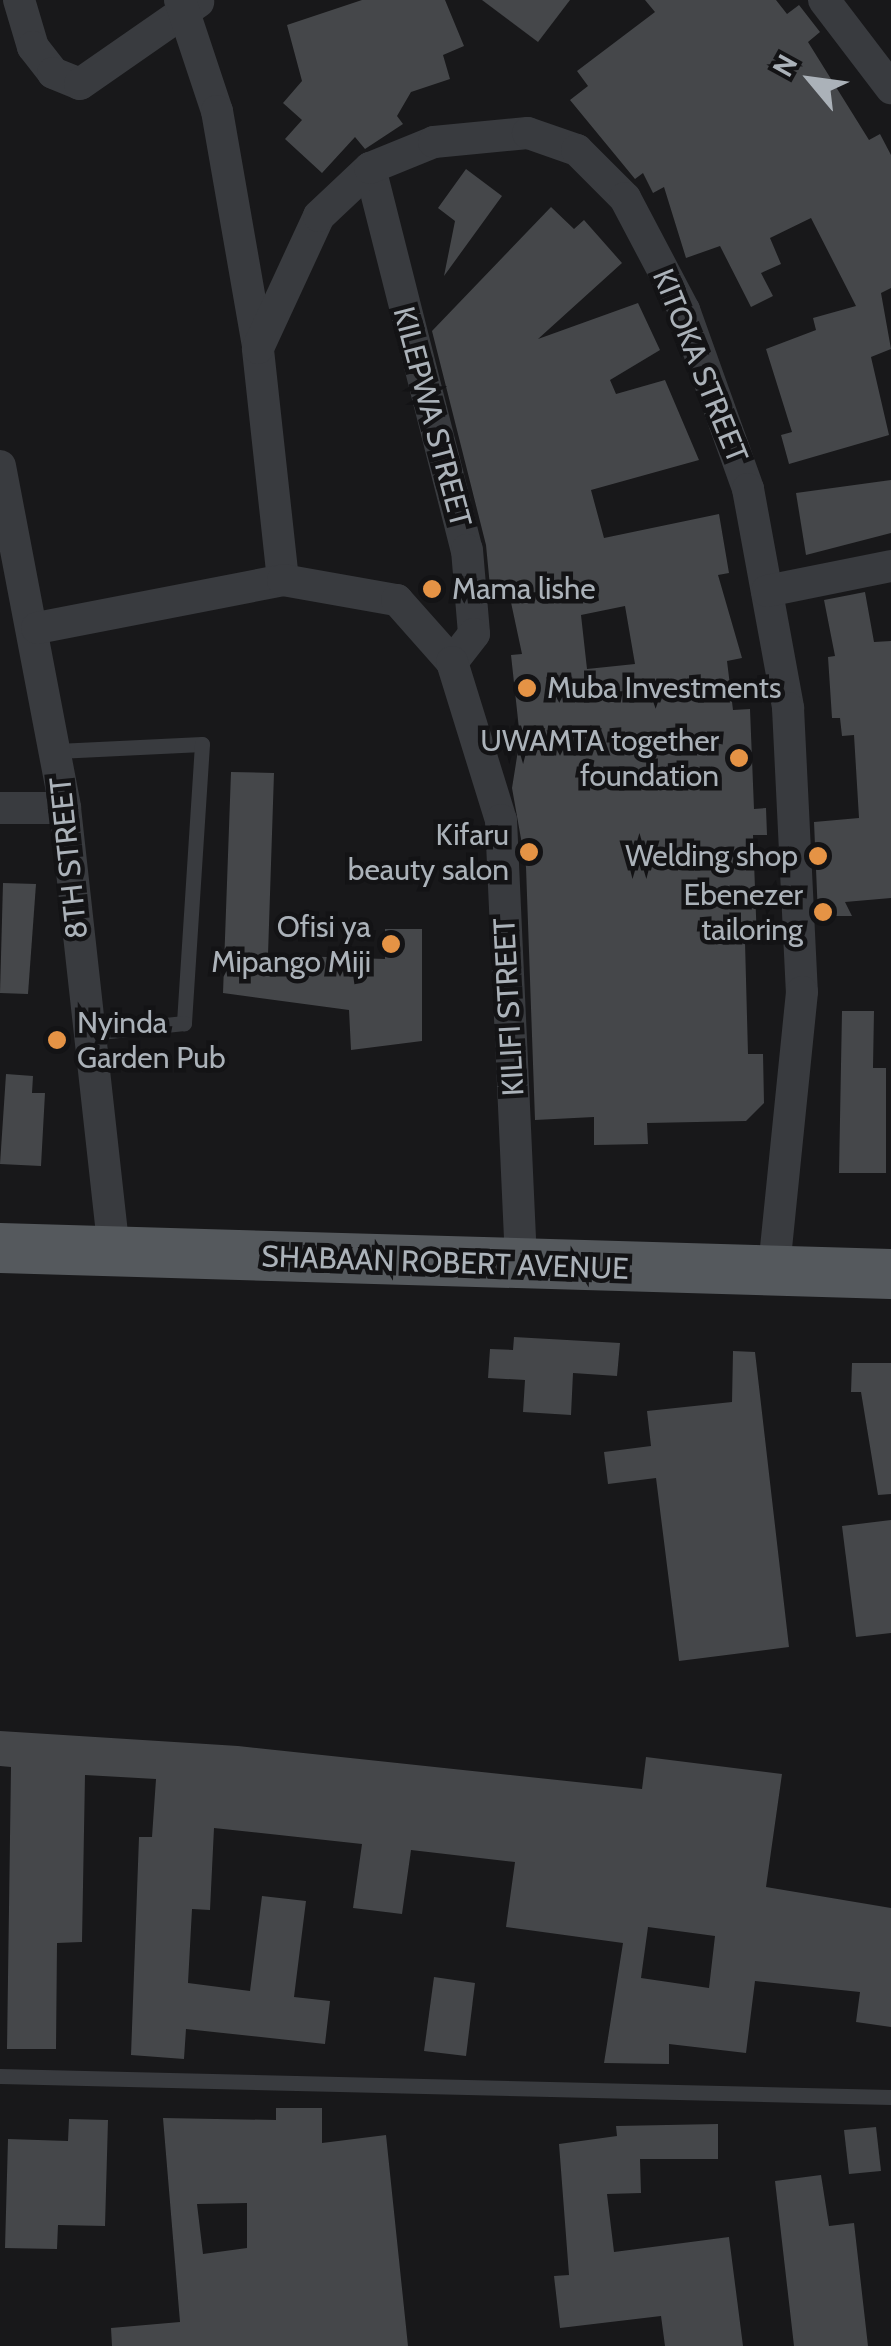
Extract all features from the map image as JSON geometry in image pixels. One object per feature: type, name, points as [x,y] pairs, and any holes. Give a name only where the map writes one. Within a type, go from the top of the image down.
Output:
[{"type":"main road","name":"SHABAAN ROBERT AVENUE","points":[[0,1248],[521,1268],[774,1269],[891,1274]]},
{"type":"street","points":[[19,0],[33,47],[54,73],[80,84],[188,2],[216,111],[258,348],[283,580]]},
{"type":"street","points":[[824,0],[891,88]]},
{"type":"street","name":"KITOKA STREET","points":[[258,348],[319,216],[370,168],[434,142],[528,133],[577,150],[625,198],[684,310],[748,489],[788,708],[802,992],[774,1269]]},
{"type":"street","name":"KILEPWA STREET","points":[[370,168],[467,550],[474,634],[452,662]]},
{"type":"street","name":"8TH STREET","points":[[0,466],[9,545],[37,628],[66,808],[114,1253]]},
{"type":"street","points":[[767,591],[891,566]]},
{"type":"street","name":"KILIFI STREET","points":[[37,628],[283,580],[396,600],[452,662],[501,820],[521,1268]]},
{"type":"street","points":[[0,808],[66,808]]},
{"type":"lane","points":[[56,751],[202,744],[184,1024],[90,1033]]},
{"type":"lane","points":[[0,2076],[891,2096]]},
{"type":"building","points":[[362,0],[445,0],[464,46],[443,55],[450,79],[411,92],[397,116],[403,124],[365,149],[355,137],[322,173],[285,139],[302,120],[283,103],[302,81],[287,25]]},
{"type":"building","points":[[482,0],[570,0],[538,42]]},
{"type":"building","points":[[645,0],[776,0],[787,14],[799,5],[820,32],[808,42],[869,140],[880,134],[891,155],[891,288],[881,293],[891,349],[871,357],[889,435],[789,464],[781,435],[792,432],[766,349],[816,330],[813,318],[856,306],[811,218],[770,238],[781,264],[761,273],[773,296],[751,307],[720,246],[686,258],[664,187],[653,193],[643,173],[635,179],[570,100],[588,86],[577,71],[655,12]]},
{"type":"building","points":[[466,169],[502,196],[444,276],[455,221],[438,208]]},
{"type":"building","points":[[551,207],[574,229],[584,220],[622,263],[538,339],[638,303],[660,350],[610,380],[616,394],[665,380],[699,460],[591,490],[604,538],[719,514],[729,573],[718,575],[742,658],[727,661],[733,710],[750,709],[754,809],[766,808],[767,835],[753,835],[757,942],[745,942],[748,1054],[763,1054],[764,1103],[746,1121],[647,1123],[648,1144],[594,1145],[594,1117],[535,1120],[526,867],[512,788],[520,738],[511,655],[522,654],[509,593],[491,597],[486,545],[432,331]],"holes":[[[625,606],[635,664],[587,669],[581,615]]]},
{"type":"building","points":[[891,480],[891,533],[806,555],[796,493]]},
{"type":"building","points":[[865,592],[874,642],[891,641],[891,898],[845,902],[852,916],[818,916],[814,822],[859,818],[854,735],[842,736],[840,718],[832,718],[828,657],[835,656],[824,600]]},
{"type":"building","points":[[231,772],[274,773],[268,955],[385,959],[385,929],[422,929],[422,1041],[351,1050],[349,1010],[223,993]]},
{"type":"building","points":[[3,883],[36,884],[28,994],[0,993]]},
{"type":"building","points":[[842,1011],[874,1011],[873,1068],[886,1068],[886,1173],[839,1173]]},
{"type":"building","points":[[6,1074],[33,1076],[32,1093],[45,1093],[41,1166],[0,1164]]},
{"type":"building","points":[[514,1337],[620,1343],[617,1376],[573,1373],[571,1415],[523,1412],[525,1380],[488,1378],[490,1349],[513,1350]]},
{"type":"building","points":[[733,1351],[755,1352],[789,1647],[679,1661],[656,1478],[608,1484],[604,1452],[651,1446],[647,1411],[732,1402]]},
{"type":"building","points":[[852,1363],[891,1363],[891,1494],[878,1495],[861,1392],[851,1392]]},
{"type":"building","points":[[891,1520],[891,1633],[856,1637],[842,1526]]},
{"type":"building","points":[[0,1731],[238,1746],[642,1789],[646,1757],[782,1774],[766,1887],[891,1908],[891,2027],[856,2022],[860,1992],[755,1981],[746,2053],[669,2044],[669,2064],[604,2063],[623,1943],[506,1927],[515,1862],[411,1850],[402,1914],[353,1908],[362,1844],[214,1828],[210,1910],[192,1909],[188,1983],[250,1991],[262,1896],[306,1901],[294,1997],[330,2001],[325,2044],[186,2029],[184,2059],[131,2055],[139,1837],[152,1837],[156,1779],[85,1775],[82,1942],[57,1943],[56,2049],[7,2049],[11,1767],[0,1766]],"holes":[[[648,1927],[715,1936],[709,1988],[641,1978]]]},
{"type":"building","points":[[434,1977],[475,1983],[466,2056],[424,2051]]},
{"type":"building","points":[[276,2108],[322,2108],[322,2143],[386,2135],[408,2346],[112,2346],[111,2328],[180,2322],[163,2118],[276,2120]],"holes":[[[247,2203],[247,2248],[203,2254],[197,2204]]]},
{"type":"building","points":[[69,2119],[108,2120],[105,2226],[58,2225],[57,2249],[5,2248],[8,2139],[68,2141]]},
{"type":"building","points":[[718,2124],[718,2159],[640,2159],[641,2193],[607,2194],[614,2252],[729,2237],[743,2346],[665,2346],[661,2316],[560,2328],[554,2276],[569,2275],[559,2144],[617,2136],[616,2126]]},
{"type":"building","points":[[876,2127],[881,2171],[849,2174],[844,2130]]},
{"type":"building","points":[[821,2175],[829,2226],[854,2223],[868,2346],[794,2346],[775,2181]]},
{"type":"place","name":"Mama lishe","points":[[432,589]]},
{"type":"place","name":"Muba Investments","points":[[527,688]]},
{"type":"place","name":"UWAMTA together foundation","points":[[739,758]]},
{"type":"place","name":"Kifaru beauty salon","points":[[529,852]]},
{"type":"place","name":"Welding shop","points":[[818,856]]},
{"type":"place","name":"Ebenezer tailoring","points":[[823,912]]},
{"type":"place","name":"Ofisi ya Mipango Miji","points":[[391,944]]},
{"type":"place","name":"Nyinda Garden Pub","points":[[57,1040]]}]
